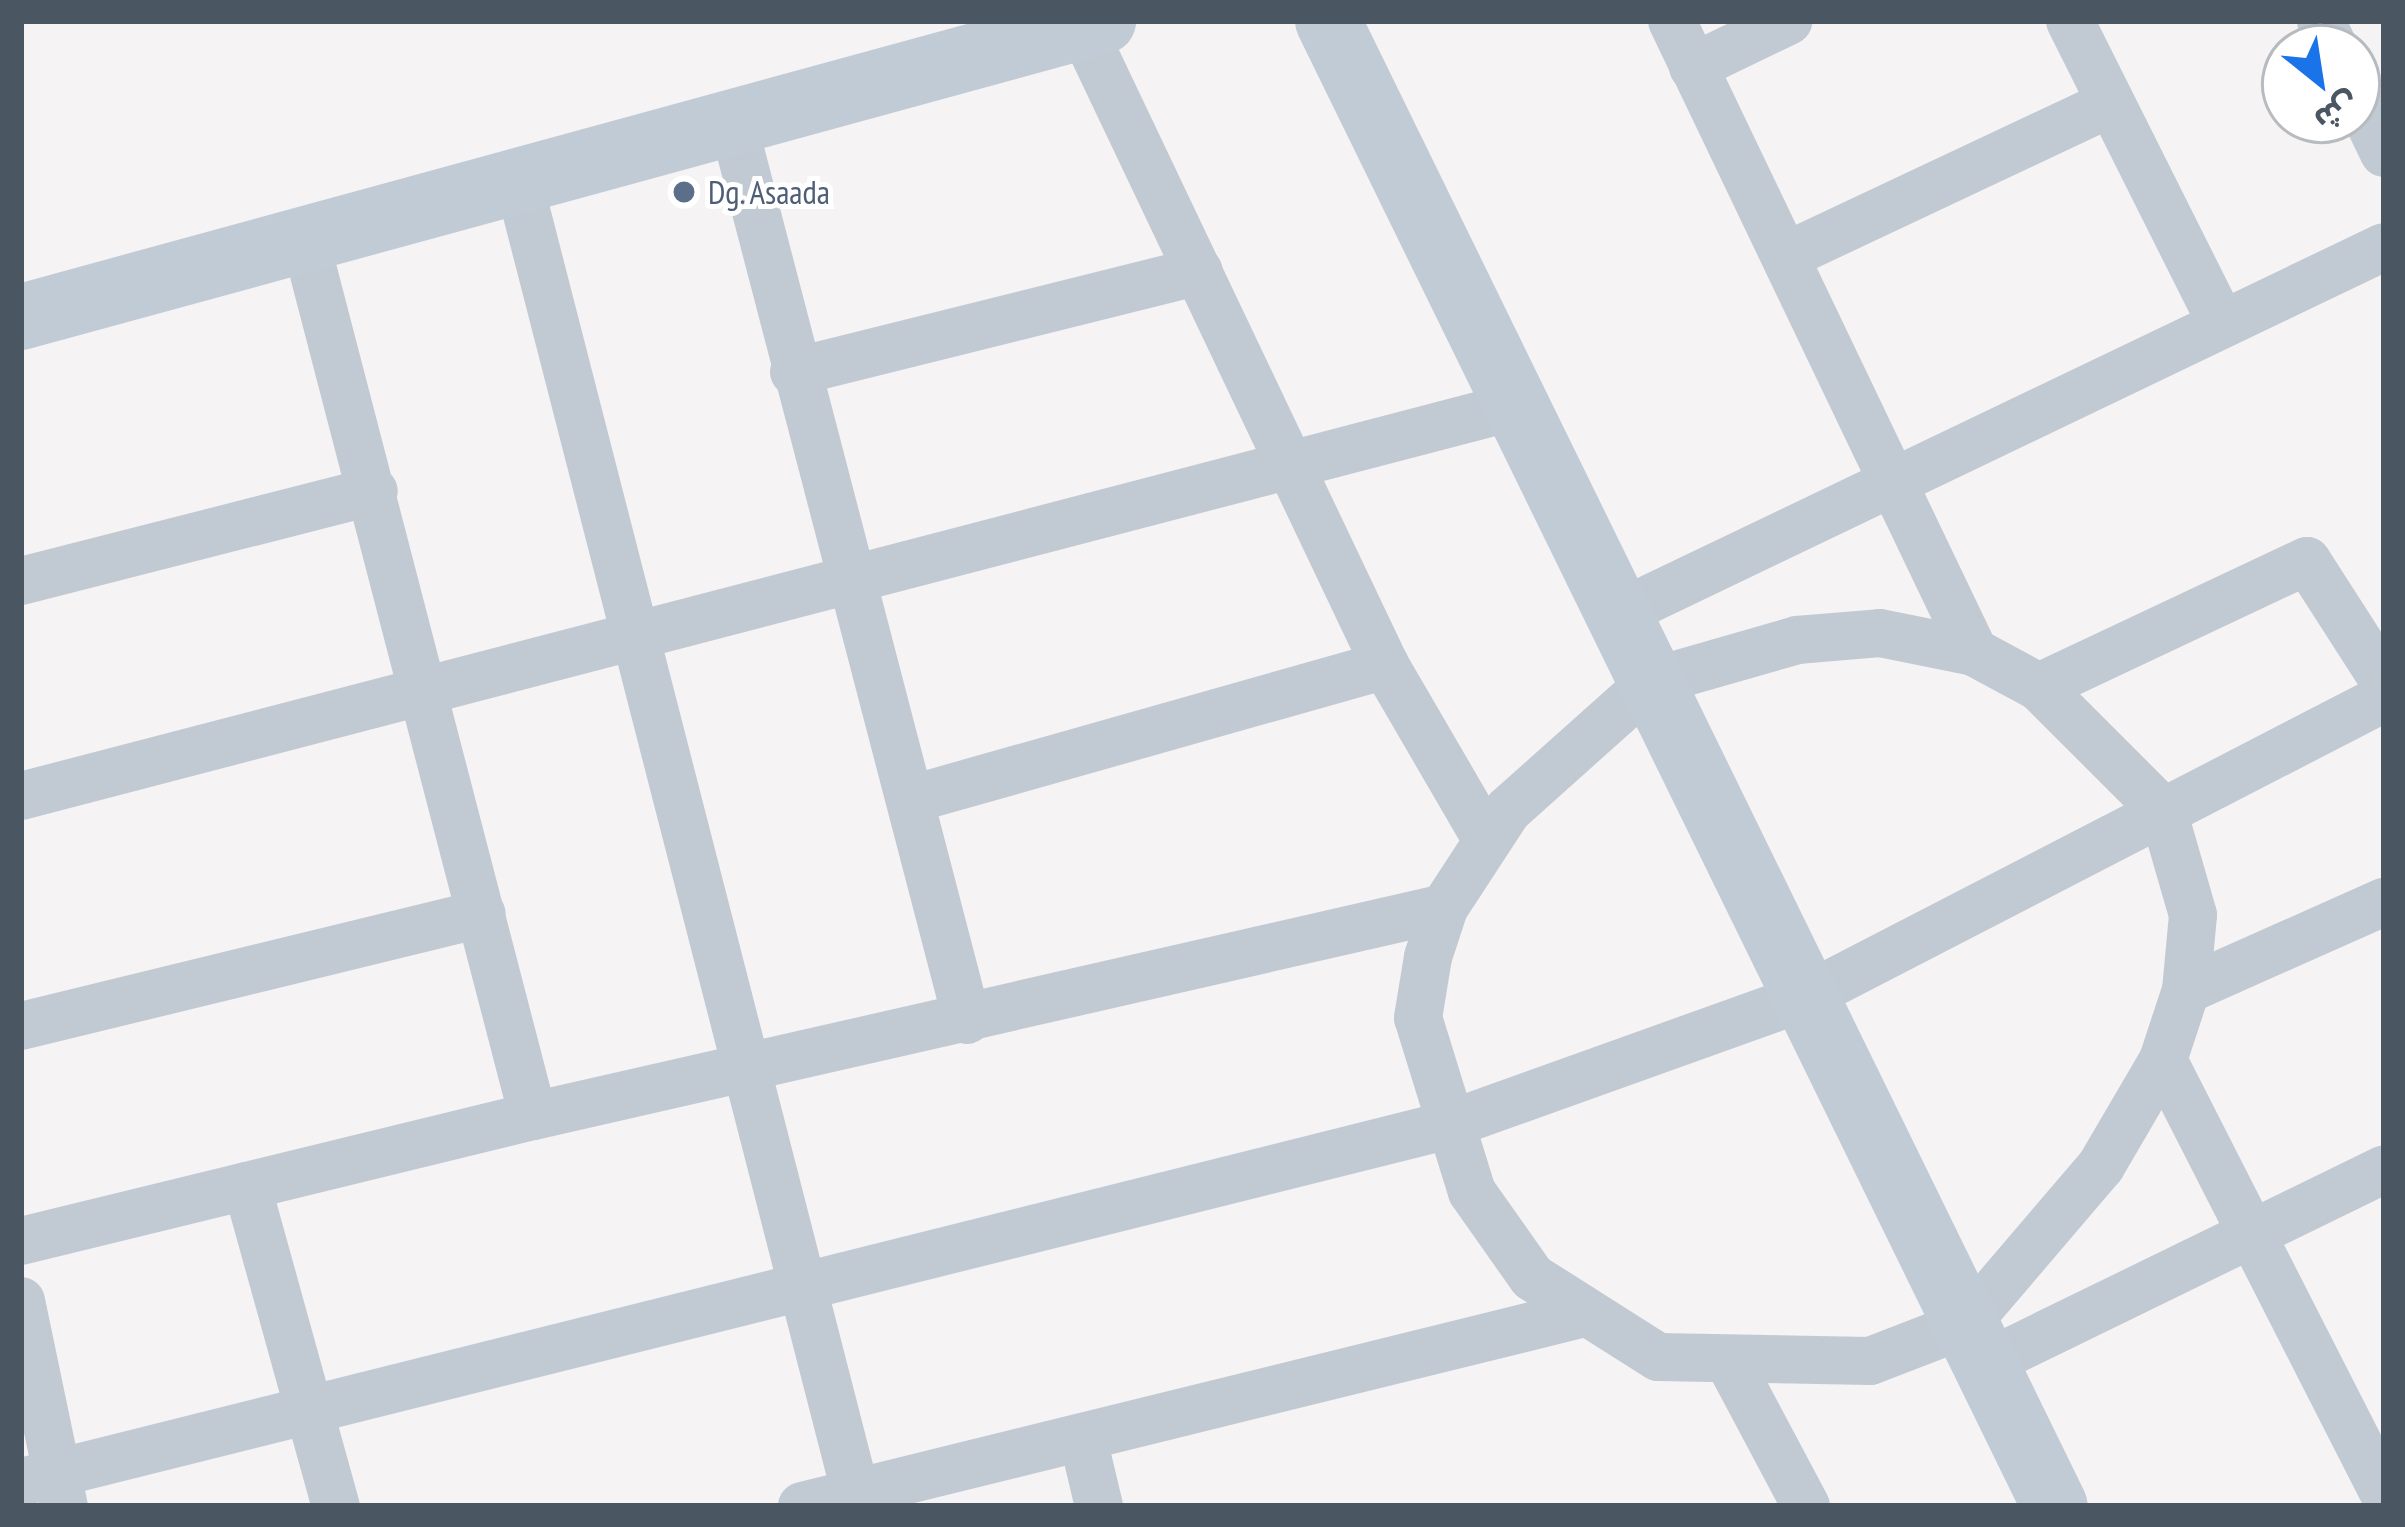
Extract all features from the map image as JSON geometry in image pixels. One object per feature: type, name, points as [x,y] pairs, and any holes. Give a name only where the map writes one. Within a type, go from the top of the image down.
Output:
[{"type":"street","points":[[1328,21],[2055,1506]]},
{"type":"street","points":[[1672,21],[1886,478],[1974,652]]},
{"type":"street","points":[[1693,67],[1788,21]]},
{"type":"street","points":[[2071,21],[2219,317]]},
{"type":"street","points":[[21,317],[307,247],[519,183],[1093,24],[1199,271],[1385,665],[1487,840]]},
{"type":"street","points":[[1786,256],[2111,103]]},
{"type":"street","points":[[733,123],[844,578],[912,799],[967,1020]]},
{"type":"street","points":[[519,183],[630,642],[857,1499]]},
{"type":"street","points":[[307,247],[429,692],[533,1116]]},
{"type":"street","points":[[1618,614],[2219,317],[2384,247]]},
{"type":"street","points":[[794,372],[1199,271]]},
{"type":"street","points":[[21,796],[630,642],[844,578],[1516,406]]},
{"type":"street","points":[[21,581],[374,491]]},
{"type":"street","points":[[2038,687],[2307,561],[2384,680]]},
{"type":"street","points":[[1976,1344],[2102,1166],[2163,1060],[2186,990],[2193,915],[2163,811],[2038,687],[1974,652],[1880,633],[1797,640],[1652,682],[1487,840],[1444,908],[1418,1018],[1445,1126],[1472,1192],[1532,1277],[1585,1313],[1658,1357],[1732,1365],[1870,1361],[1976,1344],[2384,1169]]},
{"type":"street","points":[[912,799],[1385,665]]},
{"type":"street","points":[[21,1301],[47,1487],[310,1411],[1445,1126],[1805,997],[2384,698]]},
{"type":"street","points":[[2186,990],[2384,902]]},
{"type":"street","points":[[21,1241],[745,1066],[967,1020],[1444,908]]},
{"type":"street","points":[[21,1026],[482,914]]},
{"type":"street","points":[[2163,1060],[2254,1227],[2384,1494]]},
{"type":"street","points":[[247,1186],[336,1506]]},
{"type":"street","points":[[802,1506],[857,1499],[1585,1313]]},
{"type":"street","points":[[1732,1365],[1807,1506]]},
{"type":"street","points":[[1083,1438],[1099,1506]]},
{"type":"place","name":"Dg. Asaada","points":[[684,192]]}]
